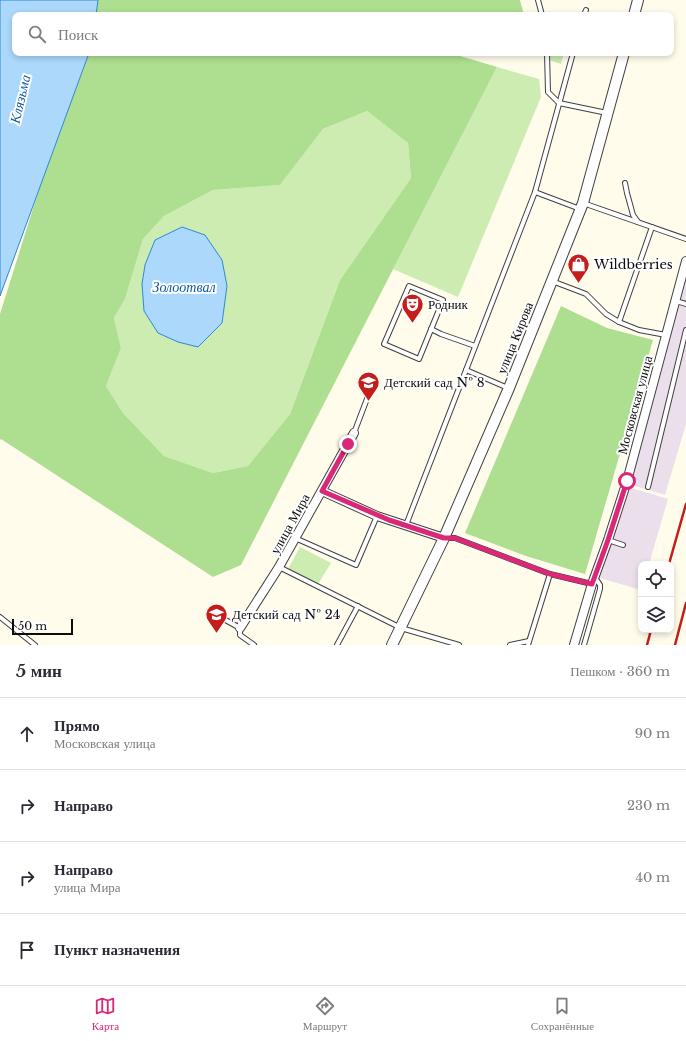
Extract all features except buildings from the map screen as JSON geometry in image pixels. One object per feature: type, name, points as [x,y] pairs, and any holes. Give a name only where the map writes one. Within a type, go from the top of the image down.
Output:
[{"type":"street","points":[[635,12],[638,0]]},
{"type":"street","name":"улица Кирова","points":[[392,645],[444,538],[509,388],[582,206],[623,56]]},
{"type":"street","name":"Московская улица","points":[[574,645],[593,580],[627,481],[686,261]]},
{"type":"street","name":"улица Мира","points":[[240,628],[279,567],[354,433]]},
{"type":"street","points":[[322,491],[377,516],[444,538]]},
{"type":"lane","points":[[538,0],[541,12]]},
{"type":"lane","points":[[547,56],[548,92],[559,103],[608,114]]},
{"type":"lane","points":[[406,526],[534,192],[572,56]]},
{"type":"lane","points":[[625,183],[633,215],[638,223]]},
{"type":"lane","points":[[534,192],[652,227],[686,239]]},
{"type":"lane","points":[[619,322],[652,227]]},
{"type":"lane","points":[[552,281],[586,294],[606,314],[619,322],[639,330],[666,335]]},
{"type":"lane","points":[[409,286],[443,300],[431,329],[419,358],[384,344],[409,286]]},
{"type":"lane","points":[[676,301],[686,304]]},
{"type":"lane","points":[[431,329],[475,346]]},
{"type":"lane","points":[[648,487],[686,330]]},
{"type":"lane","points":[[466,370],[509,388]]},
{"type":"lane","name":"улица Мира","points":[[354,433],[373,383]]},
{"type":"lane","points":[[295,538],[356,565],[377,516]]},
{"type":"lane","points":[[444,538],[455,538],[550,574],[593,580],[600,584],[600,589],[584,643],[576,636]]},
{"type":"lane","points":[[608,540],[623,545]]},
{"type":"lane","points":[[279,567],[401,628],[459,645]]},
{"type":"lane","points":[[510,645],[528,643],[550,574]]},
{"type":"lane","points":[[337,645],[358,606]]},
{"type":"lane","points":[[209,610],[240,628],[240,635],[254,645]]},
{"type":"lane","points":[[583,613],[592,616]]},
{"type":"lane","points":[[0,617],[36,645]]},
{"type":"shaded area","points":[[686,276],[686,424],[665,495],[629,484]]},
{"type":"shaded area","points":[[628,487],[668,499],[650,561],[638,561],[638,589],[600,578]]},
{"type":"green space","points":[[98,0],[520,0],[523,12],[96,12]]},
{"type":"green space","points":[[88,56],[460,56],[497,67],[241,565],[213,577],[1,439],[0,440],[0,314],[40,186]],"holes":[[[367,111],[408,143],[411,178],[340,280],[290,414],[248,466],[213,473],[164,456],[123,413],[106,386],[121,348],[114,318],[125,299],[143,239],[164,216],[213,190],[280,185],[323,129]]]},
{"type":"green space","points":[[549,56],[563,56],[561,64],[549,60]]},
{"type":"green space","points":[[497,67],[539,79],[541,97],[458,297],[393,269]]},
{"type":"green space","points":[[367,111],[408,143],[411,178],[340,280],[290,414],[248,466],[213,473],[164,456],[123,413],[106,386],[121,348],[114,318],[125,299],[143,239],[164,216],[213,190],[280,185],[323,129]]},
{"type":"green space","points":[[561,306],[607,328],[653,340],[585,574],[526,556],[465,533]]},
{"type":"green space","points":[[300,547],[331,563],[318,584],[288,569]]},
{"type":"water","name":"Клязьма","points":[[0,0],[98,0],[96,12],[12,12],[12,56],[88,56],[0,296]]},
{"type":"water","name":"Золоотвал","points":[[182,227],[205,235],[222,260],[227,286],[222,323],[198,347],[178,342],[158,333],[144,311],[142,284],[145,265],[155,240]]},
{"type":"railway","points":[[670,561],[686,504]]},
{"type":"railway","points":[[675,645],[686,603]]},
{"type":"railway","points":[[647,645],[650,633]]},
{"type":"place","name":"Wildberries","points":[[579,284]]},
{"type":"place","name":"Родник","points":[[412,324]]},
{"type":"place","name":"Детский сад № 8","points":[[368,402]]},
{"type":"place","name":"Детский сад № 24","points":[[217,634]]},
{"type":"route","points":[[348,444],[322,491],[377,516],[444,538],[455,538],[550,574],[592,584],[627,481]]}]
